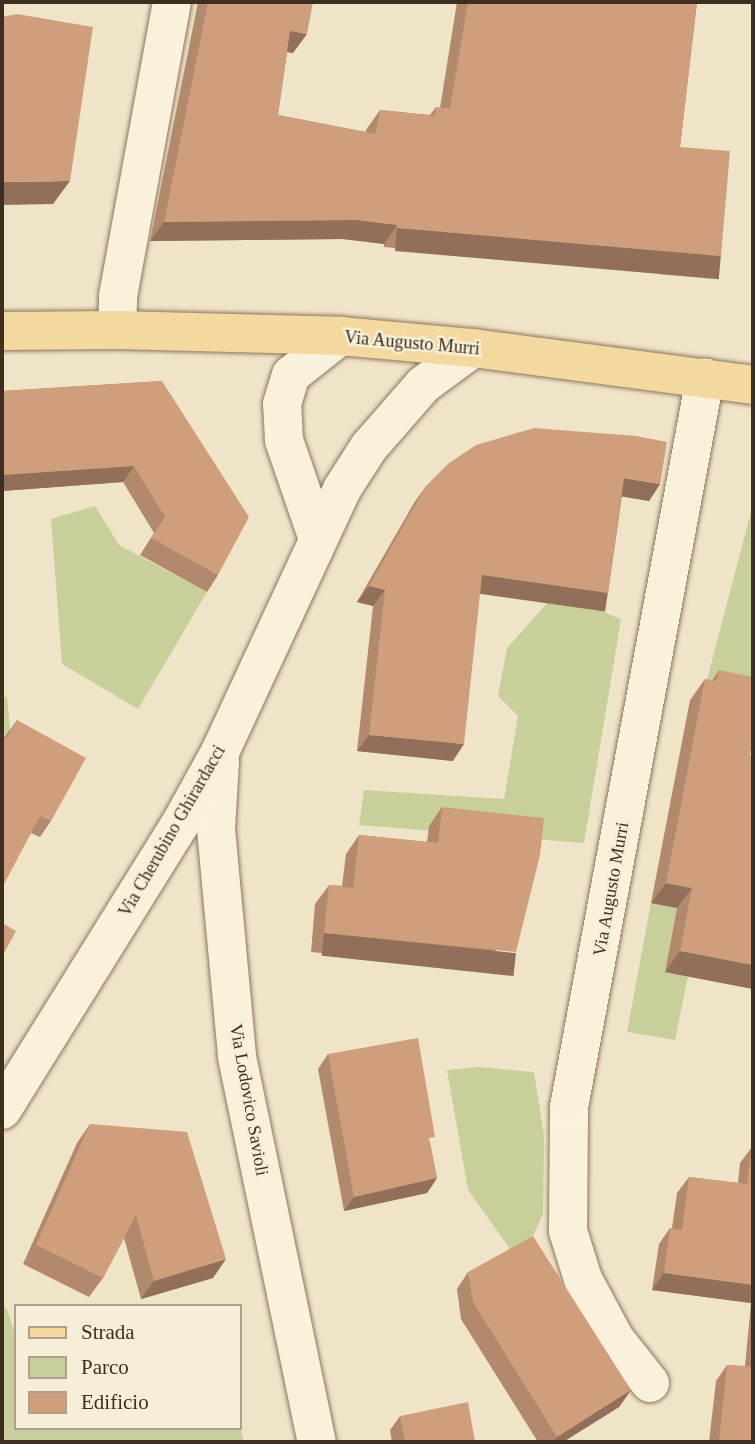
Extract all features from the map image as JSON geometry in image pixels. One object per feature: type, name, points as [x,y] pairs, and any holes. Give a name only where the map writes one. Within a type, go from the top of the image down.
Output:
[{"type":"main road","name":"Via Augusto Murri","points":[[2,331],[117,330],[340,336],[472,348],[753,385]]},
{"type":"street","points":[[117,330],[118,296],[172,2]]},
{"type":"street","points":[[318,539],[284,440],[282,404],[291,375],[340,336]]},
{"type":"street","name":"Via Cherubino Ghirardacci","points":[[2,1110],[179,826],[220,752],[342,489],[369,447],[423,385],[472,348]]},
{"type":"street","name":"Via Augusto Murri","points":[[650,1383],[615,1339],[583,1279],[568,1231],[569,1107],[705,377]]},
{"type":"street","name":"Via Lodovico Savioli","points":[[220,752],[216,830],[237,1056],[317,1442]]},
{"type":"green space","points":[[753,504],[753,737],[704,691]]},
{"type":"green space","points":[[95,506],[119,545],[207,592],[138,709],[62,664],[51,519]]},
{"type":"green space","points":[[548,602],[597,609],[621,619],[584,843],[359,825],[364,790],[504,799],[518,716],[498,696],[507,648]]},
{"type":"green space","points":[[2,697],[7,697],[11,739],[2,743]]},
{"type":"green space","points":[[651,903],[677,908],[665,972],[688,976],[675,1040],[627,1032]]},
{"type":"green space","points":[[478,1067],[534,1072],[544,1136],[543,1214],[528,1247],[515,1256],[468,1190],[447,1070]]},
{"type":"green space","points":[[2,1305],[7,1309],[14,1332],[14,1430],[241,1430],[244,1442],[2,1442]]},
{"type":"building","points":[[208,2],[313,2],[307,34],[290,31],[278,115],[375,134],[380,110],[435,116],[436,107],[450,108],[468,2],[697,2],[680,147],[730,151],[721,256],[397,228],[397,225],[356,220],[164,222]]},
{"type":"building","points":[[17,14],[93,27],[70,181],[2,182],[2,17]]},
{"type":"building","points":[[162,381],[249,517],[218,575],[151,538],[165,517],[134,466],[2,475],[2,391]]},
{"type":"building","points":[[534,428],[636,436],[667,442],[660,484],[624,478],[608,593],[482,575],[464,744],[369,735],[385,590],[369,586],[426,486],[449,463],[476,445]]},
{"type":"building","points":[[719,670],[753,677],[753,738],[750,755],[753,756],[753,965],[680,951],[692,888],[666,883],[705,679],[716,681]]},
{"type":"building","points":[[17,720],[86,758],[51,821],[40,816],[2,888],[2,736],[6,739]]},
{"type":"building","points":[[442,807],[544,818],[540,855],[516,952],[324,933],[329,885],[353,888],[359,835],[438,843]]},
{"type":"building","points":[[2,923],[16,931],[2,957]]},
{"type":"building","points":[[418,1038],[435,1137],[429,1138],[437,1178],[354,1197],[328,1054]]},
{"type":"building","points":[[90,1124],[187,1132],[226,1259],[154,1281],[136,1215],[103,1278],[36,1245]]},
{"type":"building","points":[[752,1147],[753,1285],[664,1273],[670,1228],[682,1230],[689,1177],[747,1184]]},
{"type":"building","points":[[533,1236],[631,1390],[557,1437],[473,1302],[468,1272]]},
{"type":"building","points":[[727,1365],[753,1367],[753,1442],[719,1442]]},
{"type":"building","points":[[468,1402],[475,1442],[405,1442],[400,1416]]}]
